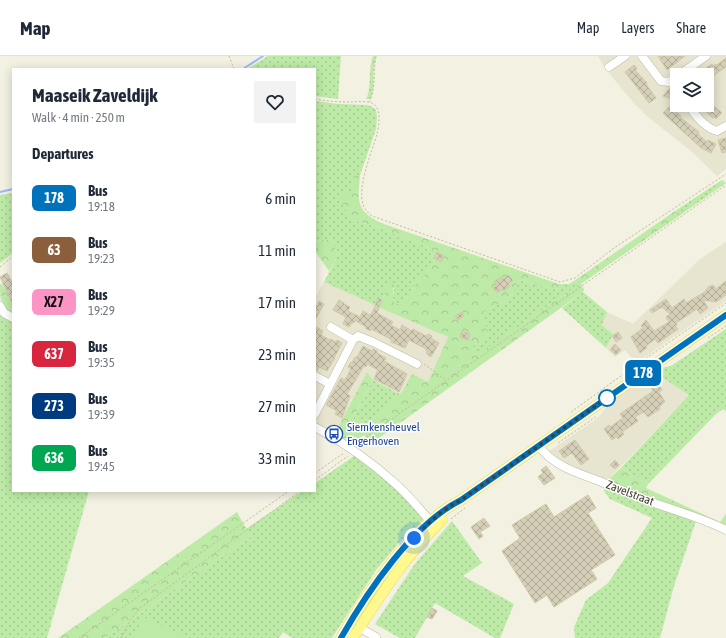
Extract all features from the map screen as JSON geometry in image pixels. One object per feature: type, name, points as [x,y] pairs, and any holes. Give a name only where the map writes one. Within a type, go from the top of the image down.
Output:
[{"type":"main road","points":[[341,638],[373,586],[403,557],[451,505],[463,504],[539,446],[726,315]]},
{"type":"main road","points":[[353,638],[403,557]]},
{"type":"street","points":[[609,67],[625,56]]},
{"type":"street","points":[[642,56],[660,80],[665,82],[670,81]]},
{"type":"street","points":[[689,68],[706,56]]},
{"type":"street","points":[[693,112],[711,129],[717,131],[726,126]]},
{"type":"street","points":[[0,306],[4,313],[12,317]]},
{"type":"street","points":[[331,327],[353,340]]},
{"type":"street","points":[[316,412],[353,340],[358,336],[417,364]]},
{"type":"street","points":[[316,377],[330,384]]},
{"type":"street","points":[[316,428],[353,449],[398,486],[433,524]]},
{"type":"street","name":"Zavelstraat","points":[[539,446],[552,460],[569,469],[726,530]]},
{"type":"street","points":[[360,628],[376,638]]},
{"type":"path","points":[[229,56],[234,68]]},
{"type":"path","points":[[368,102],[371,99],[376,56]]},
{"type":"path","points":[[316,99],[368,102],[374,105],[379,115],[377,134],[362,185],[363,205],[367,212],[372,216],[560,282],[575,278],[614,248],[726,174]]},
{"type":"path","points":[[316,479],[353,449],[446,381],[726,185]]},
{"type":"path","points":[[0,267],[12,257]]},
{"type":"path","points":[[566,416],[726,303]]},
{"type":"path","points":[[417,364],[423,363],[446,381]]},
{"type":"path","points":[[316,472],[353,449]]},
{"type":"path","points":[[79,638],[288,492]]},
{"type":"path","points":[[121,638],[129,622],[140,608],[299,492]]},
{"type":"path","points":[[447,522],[463,504]]},
{"type":"shaded area","points":[[598,56],[619,56],[604,67]]},
{"type":"shaded area","points":[[631,56],[639,56],[659,82],[670,81],[670,112],[689,112],[709,130],[726,129],[726,169],[717,176],[691,151],[648,117],[633,102],[608,72]]},
{"type":"shaded area","points":[[647,56],[700,56],[683,68],[670,68],[670,77],[663,77]]},
{"type":"shaded area","points":[[711,56],[726,56],[726,121],[717,126],[710,124],[696,112],[714,112],[714,68],[695,68]]},
{"type":"shaded area","points":[[726,242],[726,301],[636,363],[625,350],[615,357],[606,348],[613,334],[602,325],[607,312],[633,324],[700,259]]},
{"type":"shaded area","points":[[324,282],[384,310],[448,337],[428,382],[401,395],[373,380],[367,372],[335,433],[316,424],[316,296]]},
{"type":"shaded area","points":[[654,372],[689,395],[606,482],[558,461],[548,452],[599,417],[609,403]]},
{"type":"green space","points":[[268,56],[341,56],[338,99],[316,96],[316,68],[249,68]]},
{"type":"green space","points":[[373,56],[377,56],[374,67],[373,90],[370,99],[366,99],[369,90]]},
{"type":"green space","points":[[316,101],[367,105],[376,110],[376,129],[360,175],[354,175],[357,221],[378,227],[427,247],[435,260],[434,264],[399,304],[395,304],[393,297],[394,288],[387,286],[380,308],[324,282],[338,255],[331,239],[316,241]]},
{"type":"green space","points":[[354,175],[360,175],[359,198],[362,209],[366,214],[381,223],[559,284],[557,290],[520,280],[508,300],[484,311],[484,322],[489,334],[476,343],[471,350],[477,355],[578,285],[574,281],[675,211],[679,216],[581,284],[584,289],[583,292],[372,443],[364,435],[352,443],[335,433],[367,372],[373,380],[353,418],[363,425],[388,408],[397,393],[401,394],[412,374],[428,382],[448,337],[380,308],[389,283],[393,284],[393,297],[395,304],[399,304],[434,264],[435,260],[427,247],[378,227],[357,221],[351,217],[341,201],[344,193],[352,191]]},
{"type":"green space","points":[[722,180],[726,183],[679,216],[675,211]]},
{"type":"green space","points":[[12,193],[12,254],[0,263],[0,195]]},
{"type":"green space","points":[[331,239],[338,255],[329,271],[316,252],[316,241]]},
{"type":"green space","points":[[520,280],[557,290],[559,284],[569,284],[574,281],[578,285],[477,356],[470,350],[476,343],[489,334],[484,322],[484,311],[508,300]]},
{"type":"green space","points":[[0,284],[2,284],[12,303],[12,315],[3,306],[0,294]]},
{"type":"green space","points":[[583,292],[607,312],[602,325],[613,334],[606,348],[562,308]]},
{"type":"green space","points":[[0,313],[12,322],[12,492],[89,492],[47,638],[0,638]]},
{"type":"green space","points":[[726,329],[726,411],[723,409],[715,415],[648,484],[621,468],[689,395],[654,372],[661,368],[671,366]]},
{"type":"green space","points":[[373,380],[397,393],[388,408],[363,425],[353,418]]},
{"type":"green space","points":[[354,456],[368,464],[390,482],[415,508],[423,521],[398,544],[376,570],[332,638],[292,638],[283,632],[279,638],[105,638],[251,537],[246,529],[301,492],[316,492],[316,482]]},
{"type":"green space","points":[[621,468],[648,484],[646,488],[720,522],[726,514],[726,529],[606,482]]},
{"type":"green space","points":[[604,487],[696,521],[674,586],[660,638],[575,638],[574,627],[586,600],[608,583],[652,518],[610,499],[604,491]]},
{"type":"green space","points":[[237,512],[251,537],[105,638],[58,638]]},
{"type":"green space","points":[[452,521],[482,563],[463,576],[514,604],[500,638],[495,638],[435,603],[415,638],[400,638],[375,624],[414,565]]},
{"type":"green space","points":[[395,562],[399,566],[350,638],[345,638]]},
{"type":"green space","points":[[143,617],[189,638],[133,638]]},
{"type":"building","points":[[658,56],[685,56],[667,70]]},
{"type":"building","points":[[726,58],[726,67],[714,75],[714,68],[706,68],[712,64],[713,66],[716,64],[717,65]]},
{"type":"building","points":[[634,65],[637,69],[635,70],[647,83],[646,84],[656,98],[649,103],[625,72]]},
{"type":"building","points":[[670,88],[670,98],[663,96]]},
{"type":"building","points":[[670,106],[670,112],[677,112],[681,116],[680,117],[699,132],[698,134],[707,142],[708,140],[716,144],[711,153],[701,148],[663,113]]},
{"type":"building","points":[[714,106],[722,113],[716,119],[714,117],[713,118],[706,112],[714,112]]},
{"type":"building","points":[[726,138],[726,152],[722,153],[718,140]]},
{"type":"building","points":[[437,252],[444,256],[441,262],[434,258]]},
{"type":"building","points":[[7,273],[12,282],[12,303],[0,277]]},
{"type":"building","points":[[508,275],[513,280],[508,284],[510,286],[504,291],[502,289],[497,293],[493,288],[497,285],[494,282],[500,277],[502,280]]},
{"type":"building","points":[[726,281],[726,295],[716,302],[703,300],[708,308],[700,314],[697,309],[676,323],[677,325],[675,326],[678,329],[658,343],[655,339],[640,353],[631,337],[643,328],[641,326],[646,320],[654,331],[669,322],[666,317],[670,314],[662,307],[652,313],[650,310],[666,299],[672,308],[684,299],[686,303],[705,292],[708,287],[713,285],[716,289]]},
{"type":"building","points":[[378,298],[382,300],[377,313],[393,322],[391,325],[400,330],[402,325],[412,331],[413,329],[426,336],[428,334],[439,343],[431,357],[427,354],[426,349],[409,340],[405,348],[391,342],[392,340],[371,329],[370,331],[356,321],[349,327],[343,324],[346,317],[333,310],[339,300],[350,307],[348,311],[360,317],[363,311],[370,315]]},
{"type":"building","points":[[319,301],[324,304],[316,318],[316,307]]},
{"type":"building","points":[[462,312],[464,316],[458,320],[455,316]]},
{"type":"building","points":[[316,327],[323,331],[321,335],[335,342],[337,340],[342,343],[327,371],[319,367],[317,371]]},
{"type":"building","points":[[462,331],[470,334],[468,340],[460,337]]},
{"type":"building","points":[[618,332],[622,338],[616,342],[612,336]]},
{"type":"building","points":[[615,344],[621,350],[616,355],[610,350]]},
{"type":"building","points":[[363,346],[372,351],[373,349],[377,351],[377,353],[386,358],[384,361],[407,374],[399,392],[374,379],[378,370],[367,364],[366,367],[364,366],[347,394],[350,396],[342,418],[335,414],[337,411],[326,405],[341,378],[345,380],[351,369],[348,367],[355,357],[357,357]]},
{"type":"building","points":[[655,380],[662,390],[659,392],[665,402],[659,407],[660,409],[648,417],[644,412],[635,417],[638,421],[622,432],[624,434],[618,439],[616,437],[612,440],[604,429],[609,425],[610,427],[623,418],[620,414],[653,391],[651,387]]},
{"type":"building","points":[[575,440],[589,459],[581,465],[572,453],[564,458],[559,451]]},
{"type":"building","points":[[615,460],[619,465],[615,469],[610,465]]},
{"type":"building","points":[[546,466],[555,478],[544,485],[538,477],[543,473],[541,470]]},
{"type":"building","points":[[588,495],[596,508],[588,513],[615,555],[591,570],[597,579],[554,607],[547,595],[535,603],[502,551],[520,538],[512,525],[546,504],[554,517]]},
{"type":"building","points":[[484,518],[490,526],[480,532],[483,536],[479,539],[471,527]]},
{"type":"building","points":[[432,608],[437,611],[432,619],[427,617]]},
{"type":"waterway","points":[[245,68],[263,56]]},
{"type":"waterway","points":[[0,192],[12,189]]},
{"type":"bus line","name":"178","points":[[341,638],[373,586],[414,538],[430,522],[451,505],[461,500],[496,476],[726,315]]},
{"type":"place","name":"Siemkensheuvel Engerhoven","points":[[334,434]]},
{"type":"route","points":[[414,538],[430,522],[451,505],[461,500],[496,476],[607,398]]}]
